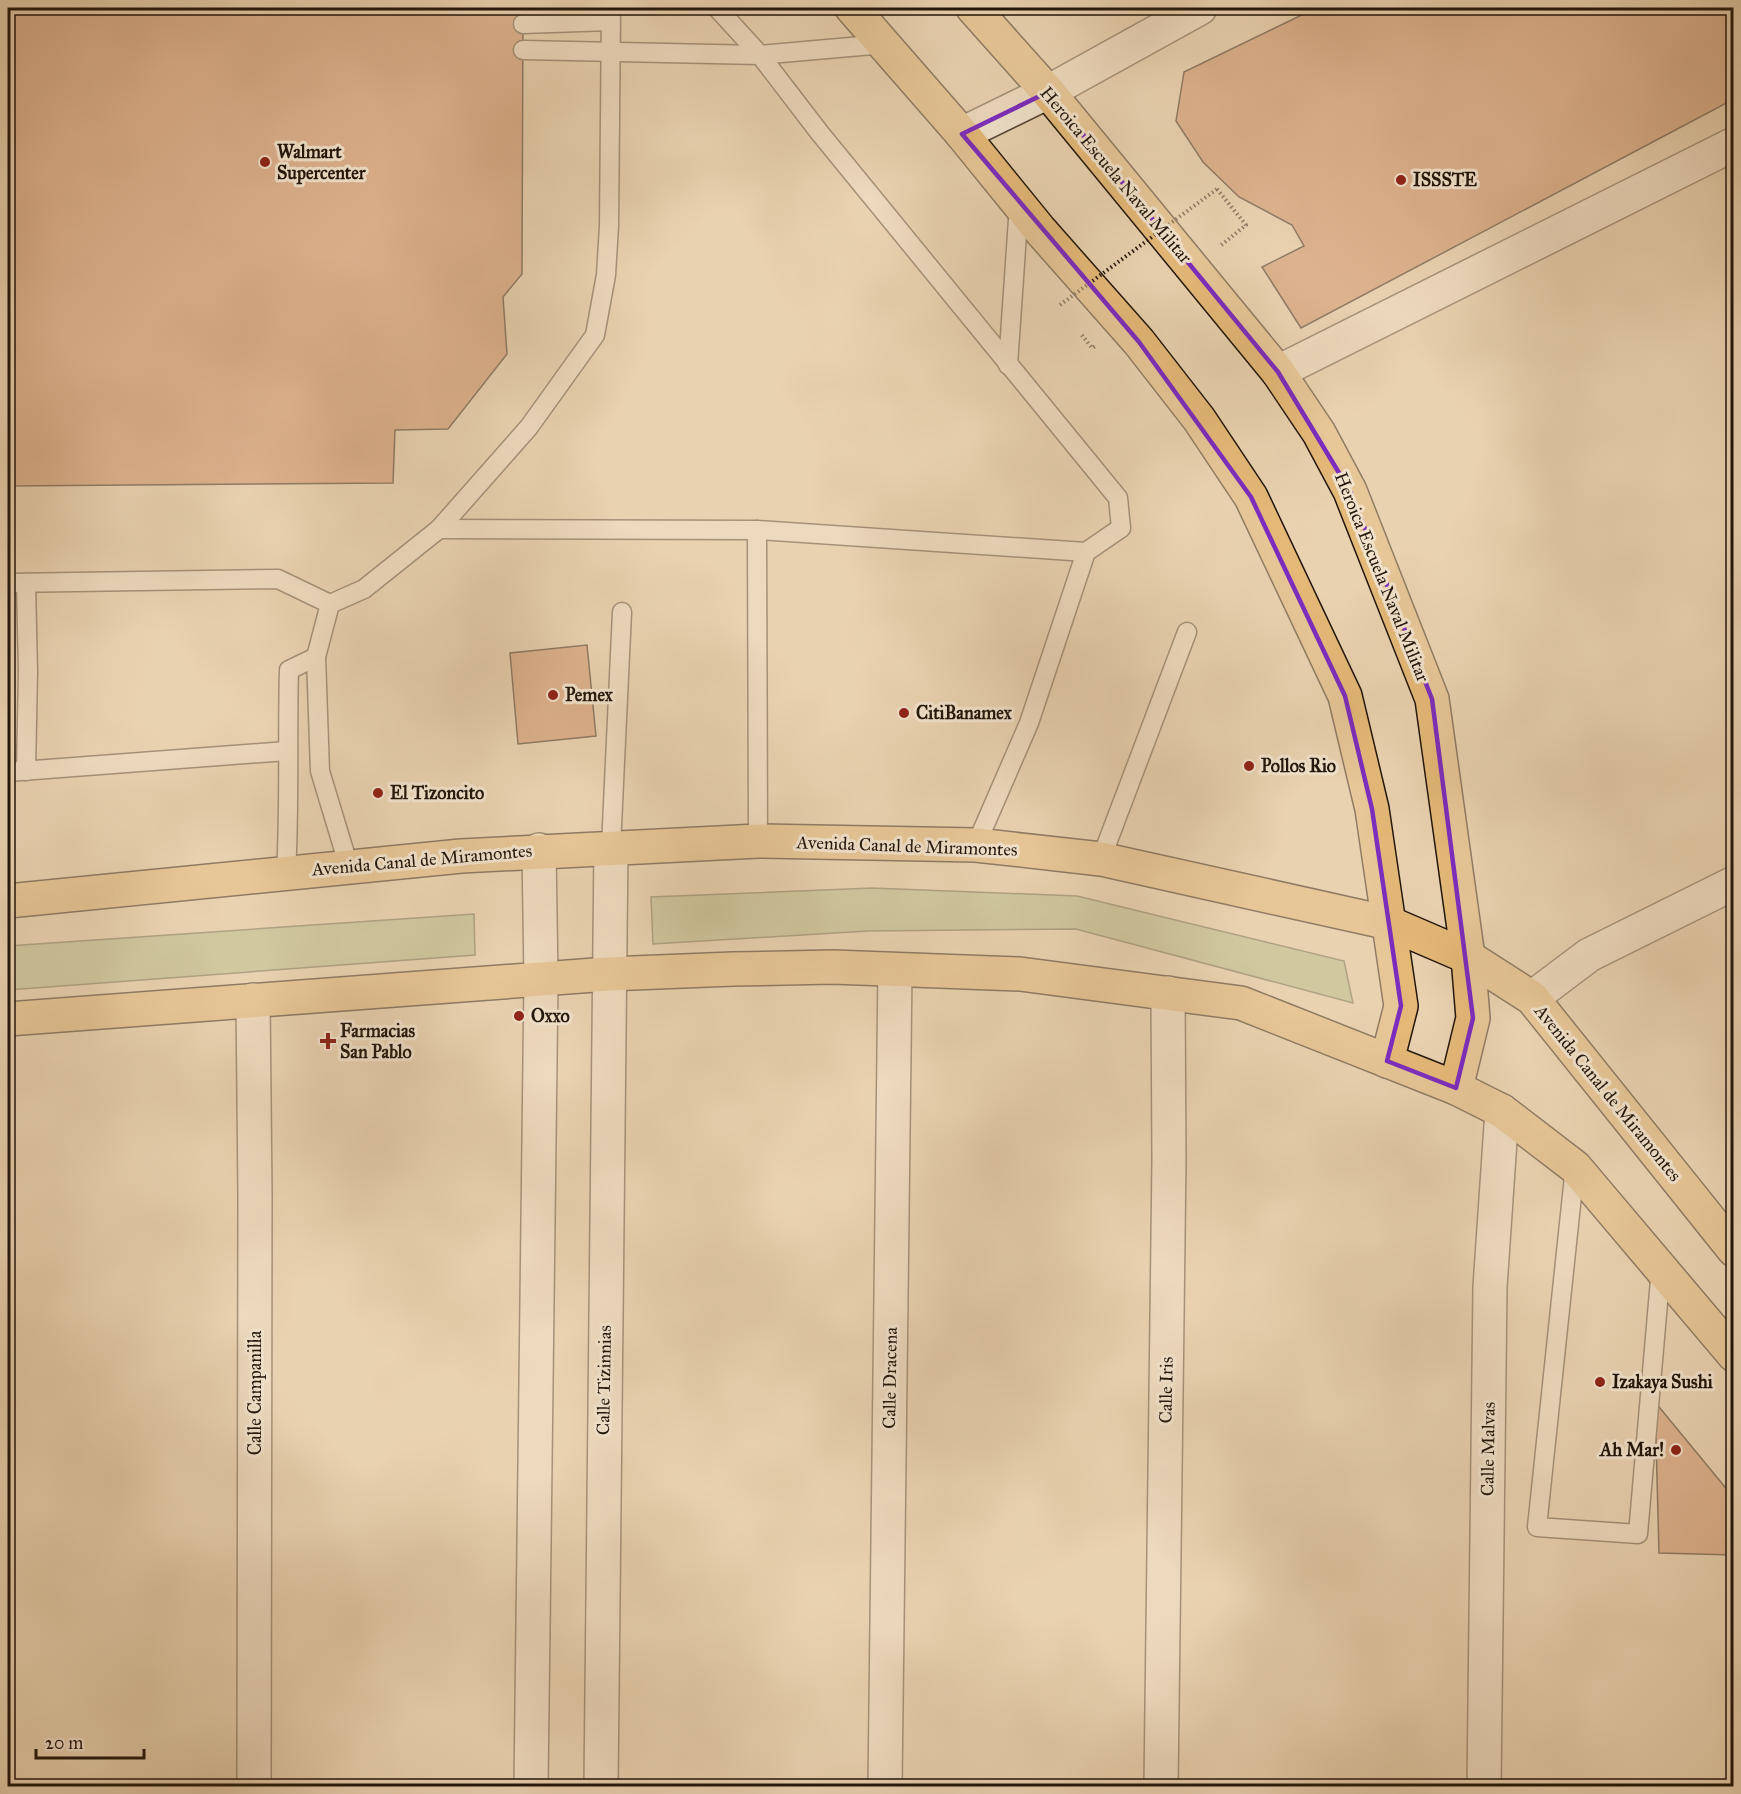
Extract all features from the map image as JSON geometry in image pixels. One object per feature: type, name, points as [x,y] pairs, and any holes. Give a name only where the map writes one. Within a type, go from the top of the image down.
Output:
[{"type":"main road","points":[[852,8],[963,134],[1019,205],[1138,342],[1199,420],[1251,497],[1345,696],[1371,809],[1401,1006],[1387,1061]]},
{"type":"main road","name":"Heroica Escuela Naval Militar","points":[[973,8],[1048,92],[1278,372],[1318,433],[1350,491],[1432,699],[1468,957],[1473,1018],[1456,1088]]},
{"type":"main road","name":"Avenida Canal de Miramontes","points":[[8,901],[286,872],[539,850],[758,841],[976,845],[1101,859],[1389,923],[1468,957],[1532,998],[1734,1250]]},
{"type":"main road","points":[[8,1019],[608,974],[734,969],[895,970],[1020,974],[1240,1002],[1456,1088],[1502,1111],[1575,1167],[1734,1354]]},
{"type":"street","points":[[963,134],[1048,92],[1200,8]]},
{"type":"street","points":[[1278,372],[1734,144]]},
{"type":"street","name":"Calle Tizinnias","points":[[601,1786],[611,847]]},
{"type":"street","points":[[531,1786],[541,979],[539,850]]},
{"type":"street","points":[[1532,998],[1589,955],[1734,883]]},
{"type":"street","name":"Calle Dracena","points":[[885,1786],[895,970]]},
{"type":"street","name":"Calle Iris","points":[[1161,1786],[1169,1160],[1168,993]]},
{"type":"street","name":"Calle Campanilla","points":[[253,1000],[254,1786]]},
{"type":"street","name":"Calle Malvas","points":[[1484,1786],[1490,1287],[1502,1111]]},
{"type":"lane","points":[[717,8],[760,55],[1118,498],[1121,528],[1086,552],[1029,723],[976,845]]},
{"type":"lane","points":[[8,583],[278,579],[330,604],[364,589],[440,529],[529,427],[596,335],[606,275],[609,226],[611,14],[523,24]]},
{"type":"lane","points":[[523,50],[760,55],[884,44]]},
{"type":"lane","points":[[1008,364],[1019,205]]},
{"type":"lane","points":[[440,529],[757,530],[1086,552]]},
{"type":"lane","points":[[757,530],[758,841]]},
{"type":"lane","points":[[26,584],[28,672],[17,771],[287,751]]},
{"type":"lane","points":[[330,604],[316,657],[320,771],[349,867]]},
{"type":"lane","points":[[611,847],[622,612]]},
{"type":"lane","points":[[1101,859],[1187,632]]},
{"type":"lane","points":[[286,872],[289,827],[287,751],[289,670],[316,657]]},
{"type":"lane","points":[[1575,1167],[1537,1527],[1638,1534],[1661,1267]]},
{"type":"path","points":[[1060,305],[1217,189],[1246,225],[1192,268]]},
{"type":"highlighted area","points":[[1048,92],[1278,372],[1350,491],[1432,699],[1473,1018],[1456,1088],[1387,1061],[1401,1006],[1372,809],[1345,696],[1251,497],[1139,342],[962,134]]},
{"type":"green space","points":[[872,888],[1077,896],[1344,961],[1353,1003],[1076,929],[868,931],[653,944],[651,897]]},
{"type":"green space","points":[[474,914],[475,955],[8,990],[8,946]]},
{"type":"building","name":"Walmart Supercenter","points":[[8,8],[523,8],[522,274],[503,297],[507,354],[448,429],[395,430],[393,483],[8,486]]},
{"type":"building","name":"ISSSTE","points":[[1316,8],[1734,8],[1734,99],[1301,328],[1262,267],[1304,246],[1292,225],[1239,197],[1203,162],[1176,121],[1184,72]]},
{"type":"building","name":"Pemex","points":[[587,645],[596,736],[518,744],[510,653]]},
{"type":"building","name":"Ah Mar!","points":[[1655,1402],[1734,1498],[1734,1555],[1659,1553]]},
{"type":"place","name":"Walmart Supercenter","points":[[265,162]]},
{"type":"place","name":"ISSSTE","points":[[1401,180]]},
{"type":"place","name":"Pemex","points":[[553,695]]},
{"type":"place","name":"CitiBanamex","points":[[904,713]]},
{"type":"place","name":"Pollos Rio","points":[[1249,766]]},
{"type":"place","name":"El Tizoncito","points":[[378,793]]},
{"type":"place","name":"Oxxo","points":[[519,1016]]},
{"type":"place","name":"Farmacias San Pablo","points":[[328,1041]]},
{"type":"place","name":"Izakaya Sushi","points":[[1600,1382]]},
{"type":"place","name":"Ah Mar!","points":[[1676,1450]]}]
